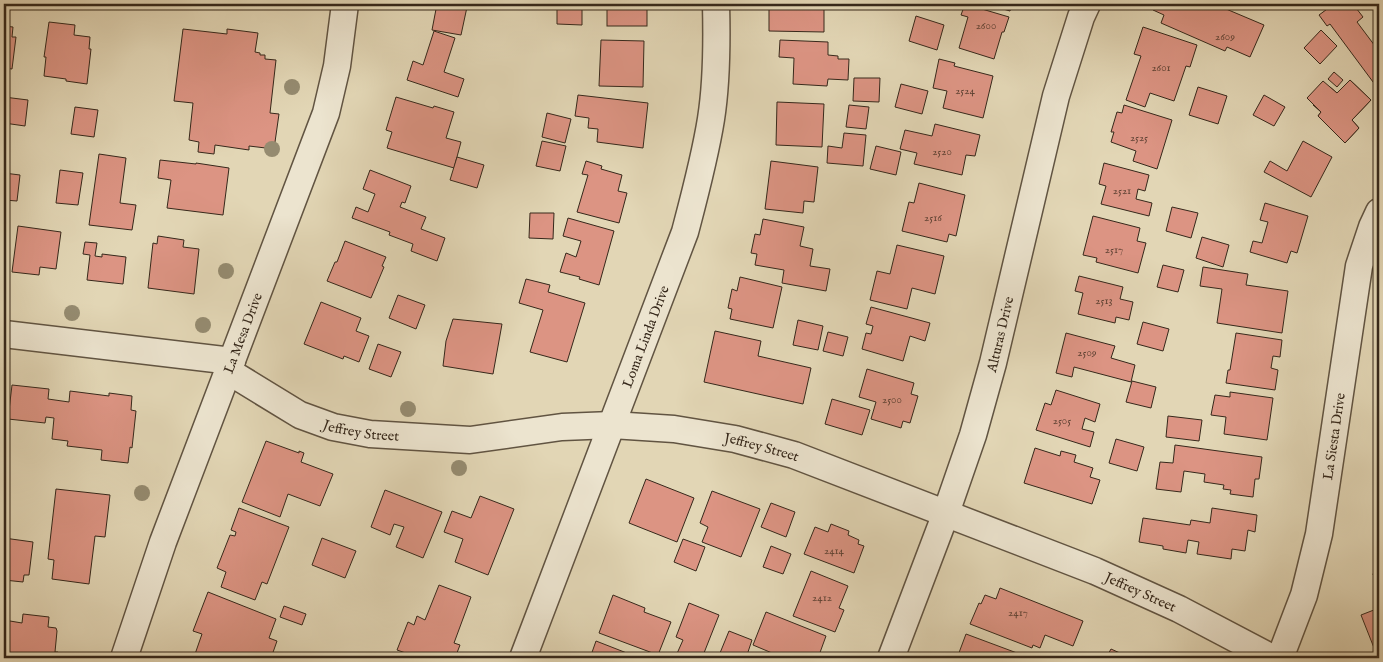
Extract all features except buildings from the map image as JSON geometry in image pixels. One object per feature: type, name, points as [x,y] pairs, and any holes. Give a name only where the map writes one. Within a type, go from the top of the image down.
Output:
[{"type":"street","name":"La Mesa Drive","points":[[124,658],[163,542],[326,113],[337,66],[345,4]]},
{"type":"street","name":"Loma Linda Drive","points":[[523,658],[685,232],[700,175],[711,117],[717,47],[716,4]]},
{"type":"street","name":"Alturas Drive","points":[[891,658],[946,513],[973,435],[993,363],[1056,96],[1087,4]]},
{"type":"street","name":"La Siesta Drive","points":[[1280,658],[1304,594],[1319,534],[1359,266],[1379,212]]},
{"type":"street","name":"Jeffrey Street","points":[[4,334],[230,366],[300,414],[332,427],[370,434],[470,440],[562,427],[612,425],[674,429],[735,439],[794,455],[1095,571],[1179,610],[1272,658]]}]
